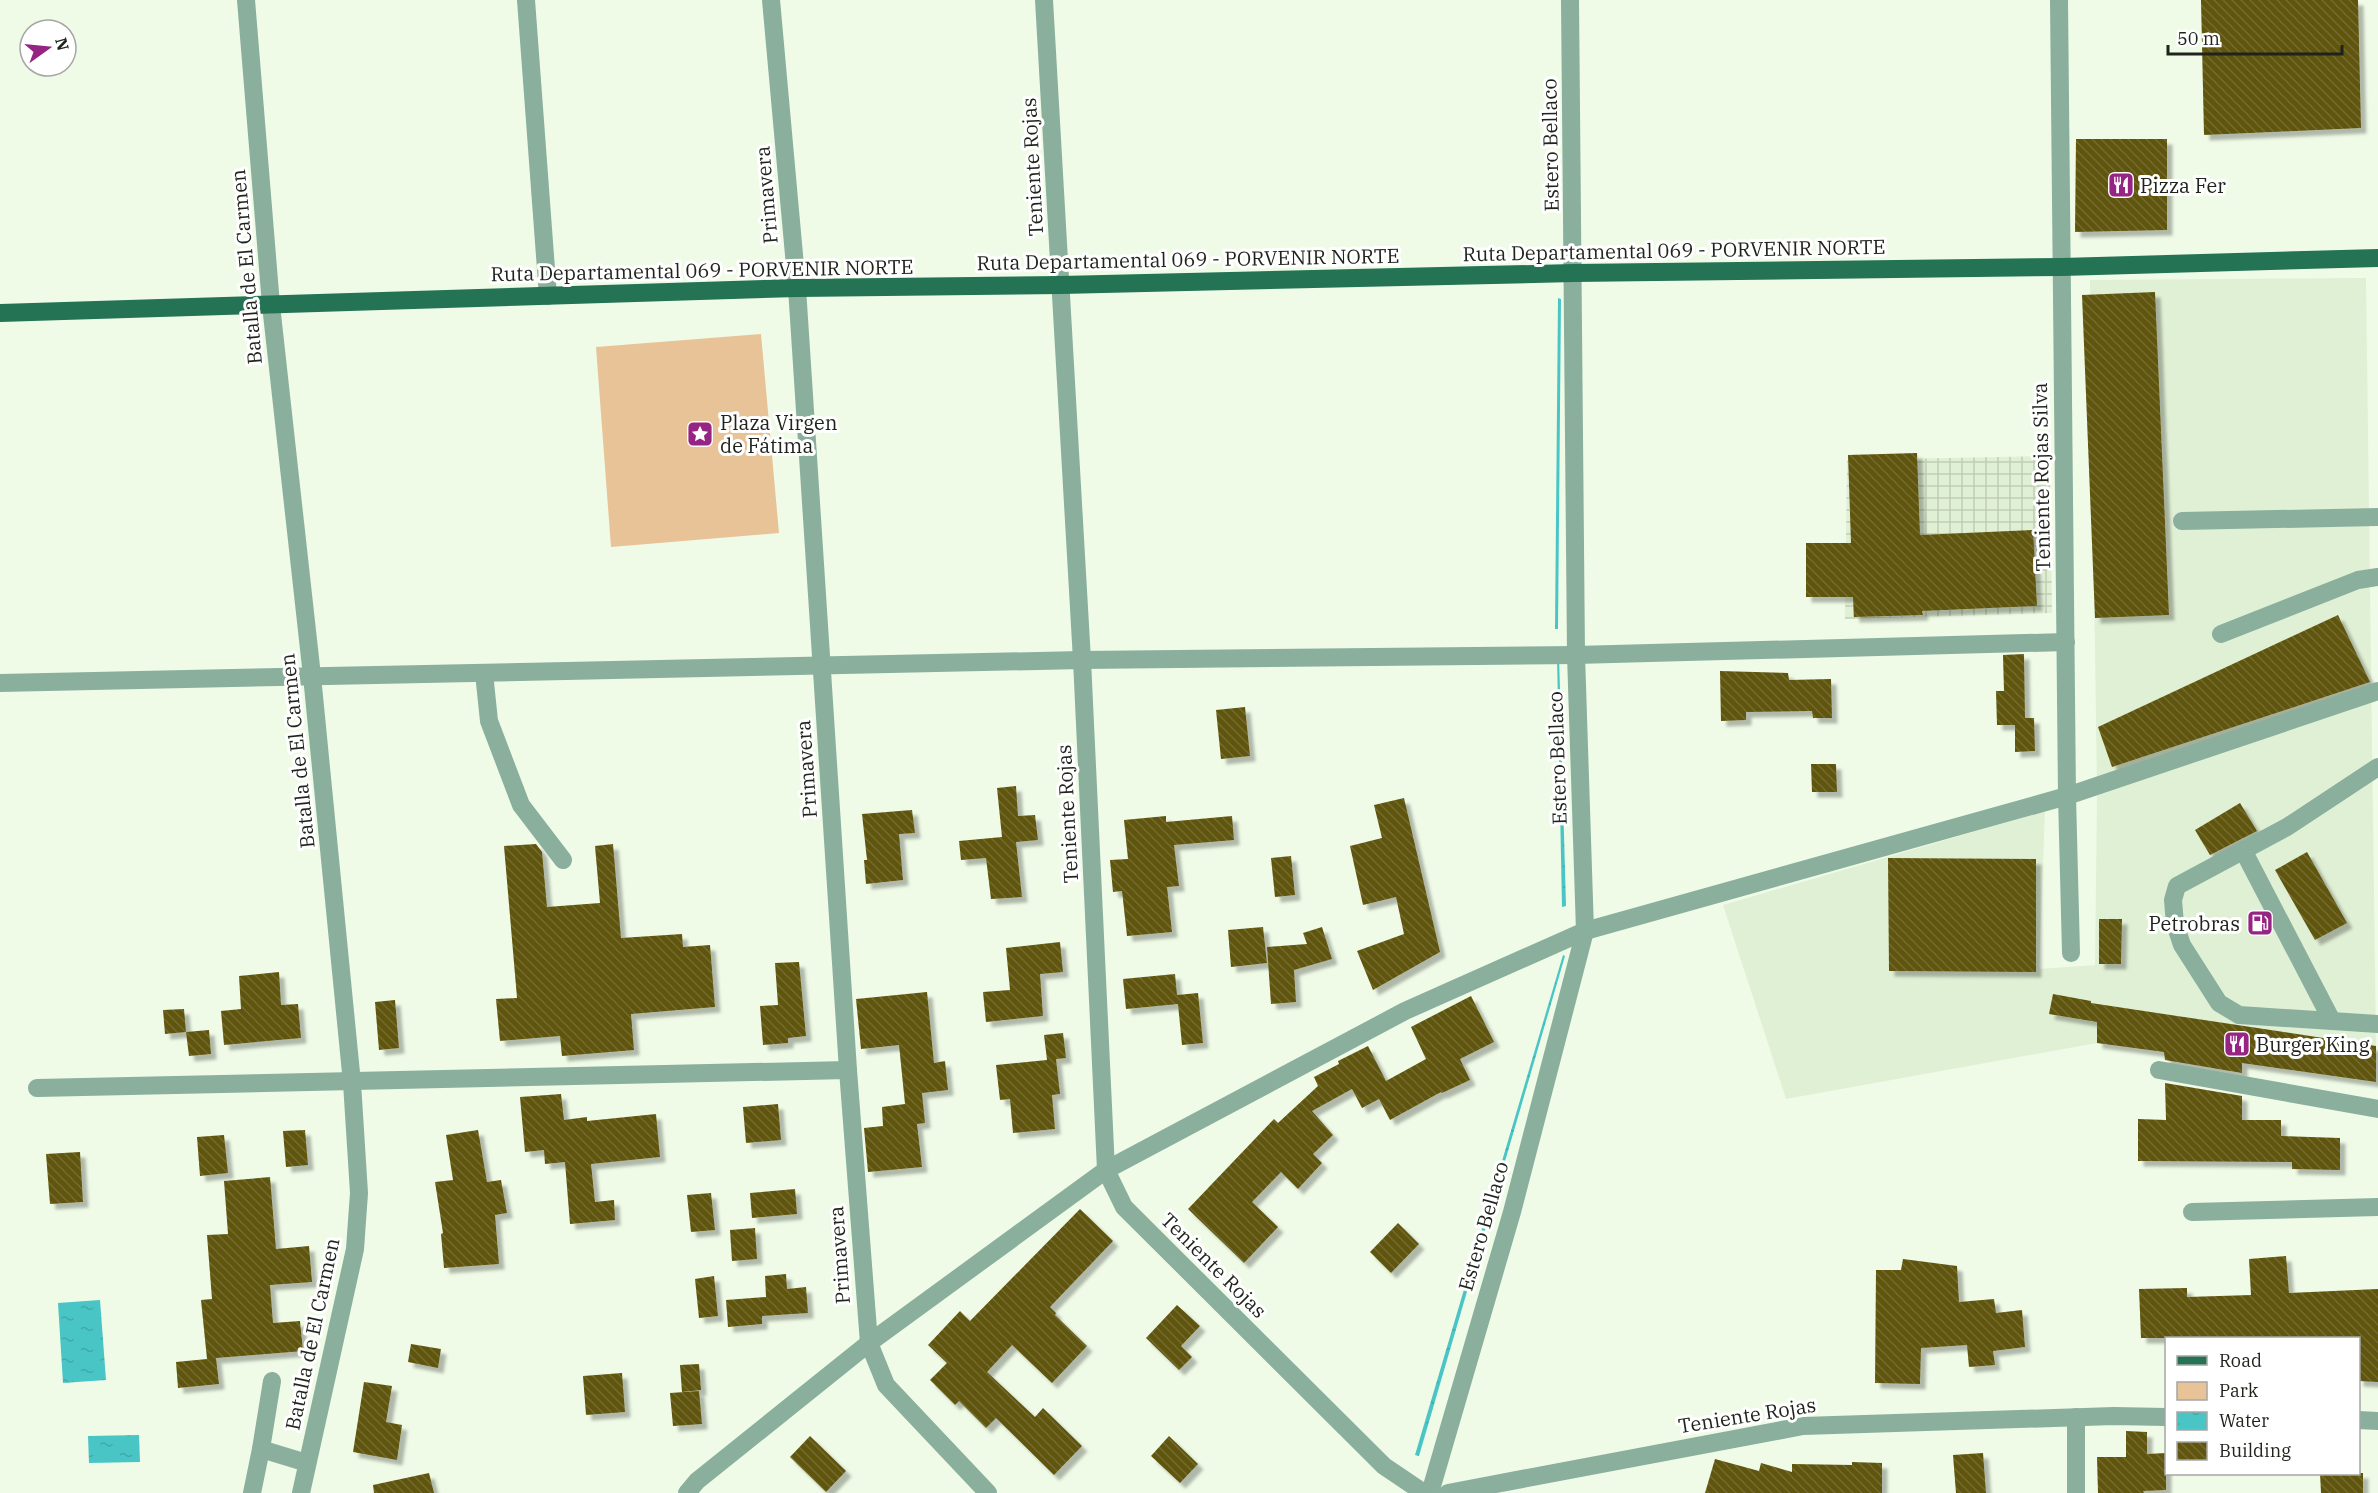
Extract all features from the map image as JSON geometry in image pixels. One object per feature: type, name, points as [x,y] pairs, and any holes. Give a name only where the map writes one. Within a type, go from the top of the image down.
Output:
[{"type":"main road","name":"Ruta Departamental 069 - PORVENIR NORTE","points":[[0,313],[797,288],[1061,285],[1574,273],[2062,267],[2378,258]]},
{"type":"street","name":"Batalla de El Carmen","points":[[246,0],[271,304],[312,676],[352,1083],[359,1192],[355,1249],[300,1493]]},
{"type":"street","points":[[526,0],[548,296]]},
{"type":"street","name":"Primavera","points":[[771,0],[797,288],[848,1070],[869,1343],[886,1385],[988,1493]]},
{"type":"street","name":"Teniente Rojas","points":[[1044,0],[1082,660],[1106,1170],[1124,1207],[1384,1466],[1424,1493]]},
{"type":"street","name":"Estero Bellaco","points":[[1430,1493],[1512,1212],[1585,931],[1576,655],[1570,0]]},
{"type":"street","name":"Teniente Rojas Silva","points":[[2060,0],[2067,796],[2071,953]]},
{"type":"street","points":[[2182,521],[2378,517]]},
{"type":"street","points":[[2221,634],[2358,580],[2378,577]]},
{"type":"street","points":[[0,683],[1082,660],[1576,655],[2066,642]]},
{"type":"street","points":[[484,673],[489,721],[521,805],[563,860]]},
{"type":"street","points":[[687,1493],[697,1481],[869,1343],[1106,1170],[1406,1011],[1585,931],[2067,796],[2378,691]]},
{"type":"street","points":[[2378,766],[2287,826],[2177,886],[2173,900],[2175,924],[2182,945],[2219,1003],[2239,1015],[2378,1024]]},
{"type":"street","points":[[2243,850],[2332,1021]]},
{"type":"street","points":[[37,1088],[352,1083],[848,1070]]},
{"type":"street","points":[[2159,1071],[2378,1108]]},
{"type":"street","points":[[2192,1212],[2378,1207]]},
{"type":"street","points":[[252,1493],[272,1381]]},
{"type":"street","points":[[2076,1417],[2076,1493]]},
{"type":"street","name":"Teniente Rojas","points":[[1448,1493],[1803,1426],[2076,1417],[2165,1417]]},
{"type":"street","points":[[2360,1420],[2378,1421]]},
{"type":"street","points":[[261,1449],[307,1463]]},
{"type":"shaded area","points":[[2366,278],[2376,1046],[2097,1043],[1786,1099],[1723,905],[2045,811],[2039,969],[2095,965],[2097,795],[2090,280]]},
{"type":"shaded area","points":[[2050,456],[2052,613],[1845,619],[1847,460]]},
{"type":"green space","points":[[761,334],[779,533],[611,547],[596,347]]},
{"type":"water","points":[[1558,298],[1561,299],[1558,629],[1555,629]]},
{"type":"water","points":[[1559,655],[1566,906],[1562,907],[1557,656]]},
{"type":"water","points":[[1563,955],[1565,956],[1419,1456],[1415,1455]]},
{"type":"water","points":[[100,1300],[106,1380],[63,1383],[58,1303]]},
{"type":"water","points":[[139,1435],[140,1462],[89,1463],[88,1436]]},
{"type":"building","points":[[2201,0],[2358,0],[2361,128],[2204,135]]},
{"type":"building","name":"Pizza Fer","points":[[2076,139],[2167,139],[2167,230],[2075,232]]},
{"type":"building","points":[[2155,292],[2169,615],[2095,618],[2082,295]]},
{"type":"building","points":[[1917,453],[1920,535],[2033,530],[2037,606],[1922,611],[1923,615],[1854,617],[1853,597],[1806,597],[1806,543],[1851,543],[1848,455]]},
{"type":"building","points":[[2338,615],[2370,682],[2112,767],[2098,727]]},
{"type":"building","points":[[2024,654],[2025,718],[2034,718],[2035,751],[2015,752],[2015,725],[1997,725],[1996,691],[2004,691],[2003,655]]},
{"type":"building","points":[[1720,671],[1788,673],[1789,680],[1831,679],[1832,718],[1813,718],[1812,711],[1746,712],[1746,720],[1721,721]]},
{"type":"building","points":[[1245,707],[1250,756],[1221,759],[1216,710]]},
{"type":"building","points":[[1811,764],[1836,764],[1837,792],[1812,792]]},
{"type":"building","points":[[1016,786],[1018,816],[1035,815],[1038,840],[1016,842],[1022,897],[991,899],[986,858],[961,860],[959,841],[1002,837],[997,788]]},
{"type":"building","points":[[1404,798],[1440,952],[1373,990],[1357,951],[1404,934],[1396,897],[1363,905],[1350,846],[1382,838],[1374,805]]},
{"type":"building","points":[[2240,803],[2257,831],[2210,855],[2195,830]]},
{"type":"building","points":[[912,810],[915,833],[899,834],[903,880],[866,884],[864,860],[867,860],[862,814]]},
{"type":"building","points":[[1166,816],[1166,822],[1232,816],[1234,840],[1174,845],[1179,886],[1167,887],[1172,932],[1127,936],[1122,891],[1113,892],[1110,860],[1128,859],[1124,820]]},
{"type":"building","points":[[536,844],[542,852],[547,907],[600,903],[595,846],[613,844],[621,938],[682,934],[683,947],[710,945],[715,1007],[631,1014],[634,1050],[562,1056],[560,1036],[500,1041],[496,999],[517,998],[504,846]]},
{"type":"building","points":[[2307,852],[2347,923],[2315,940],[2275,870]]},
{"type":"building","points":[[1291,856],[1295,895],[1275,897],[1271,858]]},
{"type":"building","points":[[1888,858],[2036,859],[2036,972],[1889,971]]},
{"type":"building","points":[[2099,919],[2122,919],[2121,964],[2099,964]]},
{"type":"building","points":[[1263,927],[1267,963],[1231,967],[1228,930]]},
{"type":"building","points":[[1322,927],[1332,959],[1294,970],[1296,1002],[1271,1004],[1267,947],[1307,944],[1303,933]]},
{"type":"building","points":[[1060,942],[1063,972],[1040,974],[1043,1016],[986,1022],[983,992],[1010,990],[1006,948]]},
{"type":"building","points":[[799,962],[806,1036],[788,1038],[788,1043],[763,1045],[760,1006],[778,1005],[775,963]]},
{"type":"building","points":[[279,972],[281,1005],[298,1004],[301,1038],[224,1045],[221,1011],[241,1009],[239,976]]},
{"type":"building","points":[[1175,974],[1177,995],[1198,993],[1203,1043],[1182,1045],[1178,1004],[1126,1009],[1123,979]]},
{"type":"building","points":[[927,992],[934,1063],[945,1061],[948,1090],[922,1093],[925,1123],[917,1124],[922,1167],[868,1172],[864,1128],[883,1126],[882,1107],[905,1104],[899,1045],[861,1049],[856,999]]},
{"type":"building","name":"Burger King","points":[[2053,994],[2091,1001],[2091,1003],[2376,1046],[2376,1082],[2242,1063],[2242,1073],[2165,1060],[2164,1052],[2097,1043],[2097,1022],[2049,1014]]},
{"type":"building","points":[[1471,996],[1494,1042],[1460,1059],[1470,1080],[1441,1092],[1390,1120],[1379,1099],[1362,1108],[1352,1089],[1312,1111],[1333,1135],[1313,1154],[1322,1163],[1298,1189],[1281,1172],[1252,1202],[1278,1227],[1244,1263],[1188,1209],[1274,1119],[1278,1123],[1318,1086],[1314,1077],[1339,1064],[1338,1061],[1368,1046],[1386,1081],[1426,1059],[1411,1027]]},
{"type":"building","points":[[395,1000],[399,1048],[379,1050],[375,1002]]},
{"type":"building","points":[[184,1009],[186,1032],[165,1034],[163,1010]]},
{"type":"building","points":[[209,1030],[211,1054],[189,1056],[186,1032]]},
{"type":"building","points":[[1063,1033],[1066,1058],[1056,1059],[1060,1094],[1052,1095],[1055,1129],[1013,1133],[1010,1099],[1000,1100],[996,1065],[1047,1060],[1044,1035]]},
{"type":"building","points":[[2165,1083],[2242,1096],[2242,1120],[2281,1120],[2281,1136],[2340,1138],[2340,1170],[2292,1169],[2292,1162],[2138,1161],[2138,1119],[2166,1120]]},
{"type":"building","points":[[561,1094],[564,1120],[587,1117],[587,1121],[656,1114],[660,1157],[591,1164],[595,1202],[614,1200],[615,1220],[570,1224],[565,1162],[545,1164],[544,1150],[525,1152],[520,1097]]},
{"type":"building","points":[[778,1104],[781,1140],[746,1143],[743,1107]]},
{"type":"building","points":[[305,1130],[308,1165],[286,1167],[283,1131]]},
{"type":"building","points":[[478,1130],[487,1182],[501,1180],[507,1213],[495,1215],[499,1264],[444,1268],[441,1234],[443,1233],[435,1182],[453,1180],[446,1135]]},
{"type":"building","points":[[224,1135],[228,1173],[200,1176],[197,1137]]},
{"type":"building","points":[[80,1152],[83,1202],[50,1204],[46,1154]]},
{"type":"building","points":[[270,1177],[276,1249],[309,1246],[312,1282],[270,1285],[273,1323],[300,1321],[303,1351],[216,1358],[219,1384],[178,1388],[176,1362],[207,1359],[201,1300],[212,1299],[207,1235],[228,1234],[224,1181]]},
{"type":"building","points":[[795,1189],[797,1214],[752,1218],[750,1193]]},
{"type":"building","points":[[711,1193],[715,1230],[691,1232],[687,1195]]},
{"type":"building","points":[[1080,1209],[1113,1241],[1050,1307],[1056,1313],[1055,1315],[1087,1346],[1052,1383],[1012,1345],[987,1372],[1035,1417],[1043,1408],[1082,1446],[1054,1475],[996,1418],[986,1428],[959,1401],[955,1405],[930,1380],[947,1363],[928,1345],[960,1311],[970,1321]]},
{"type":"building","points":[[1398,1223],[1419,1244],[1391,1273],[1370,1252]]},
{"type":"building","points":[[755,1228],[757,1259],[732,1261],[730,1230]]},
{"type":"building","points":[[2286,1256],[2289,1293],[2378,1289],[2378,1382],[2360,1381],[2360,1337],[2141,1338],[2139,1289],[2187,1288],[2187,1297],[2251,1295],[2249,1259]]},
{"type":"building","points":[[1903,1259],[1957,1266],[1959,1302],[1994,1299],[1996,1313],[2022,1310],[2025,1347],[1993,1351],[1995,1365],[1969,1367],[1967,1345],[1921,1348],[1920,1384],[1875,1383],[1876,1270],[1901,1270]]},
{"type":"building","points":[[786,1274],[787,1289],[806,1287],[808,1313],[762,1316],[762,1324],[728,1327],[726,1300],[766,1297],[765,1276]]},
{"type":"building","points":[[714,1276],[718,1316],[699,1318],[695,1279]]},
{"type":"building","points":[[1177,1305],[1200,1326],[1181,1346],[1192,1357],[1179,1370],[1146,1338]]},
{"type":"building","points":[[411,1344],[441,1349],[438,1368],[408,1362]]},
{"type":"building","points":[[699,1364],[701,1390],[682,1392],[680,1365]]},
{"type":"building","points":[[622,1373],[625,1412],[586,1415],[583,1376]]},
{"type":"building","points":[[364,1382],[392,1386],[386,1422],[402,1425],[397,1460],[353,1452]]},
{"type":"building","points":[[699,1391],[702,1424],[673,1426],[670,1393]]},
{"type":"building","points":[[2126,1431],[2147,1432],[2147,1454],[2165,1453],[2166,1490],[2143,1491],[2144,1493],[2098,1493],[2097,1457],[2126,1457]]},
{"type":"building","points":[[810,1436],[846,1471],[826,1492],[790,1457]]},
{"type":"building","points":[[1169,1436],[1198,1464],[1180,1483],[1151,1456]]},
{"type":"building","points":[[1983,1453],[1986,1493],[1956,1493],[1953,1455]]},
{"type":"building","points":[[1715,1459],[1759,1471],[1761,1463],[1792,1472],[1792,1464],[1882,1463],[1882,1493],[1705,1493]]},
{"type":"building","points":[[429,1473],[434,1493],[374,1493],[373,1485]]},
{"type":"building","points":[[2363,1473],[2363,1493],[2321,1493],[2320,1475],[2360,1475]]},
{"type":"place","name":"Pizza Fer","points":[[2121,185]]},
{"type":"place","name":"Plaza Virgen de Fátima","points":[[700,434]]},
{"type":"place","name":"Petrobras","points":[[2260,923]]},
{"type":"place","name":"Burger King","points":[[2237,1044]]}]
